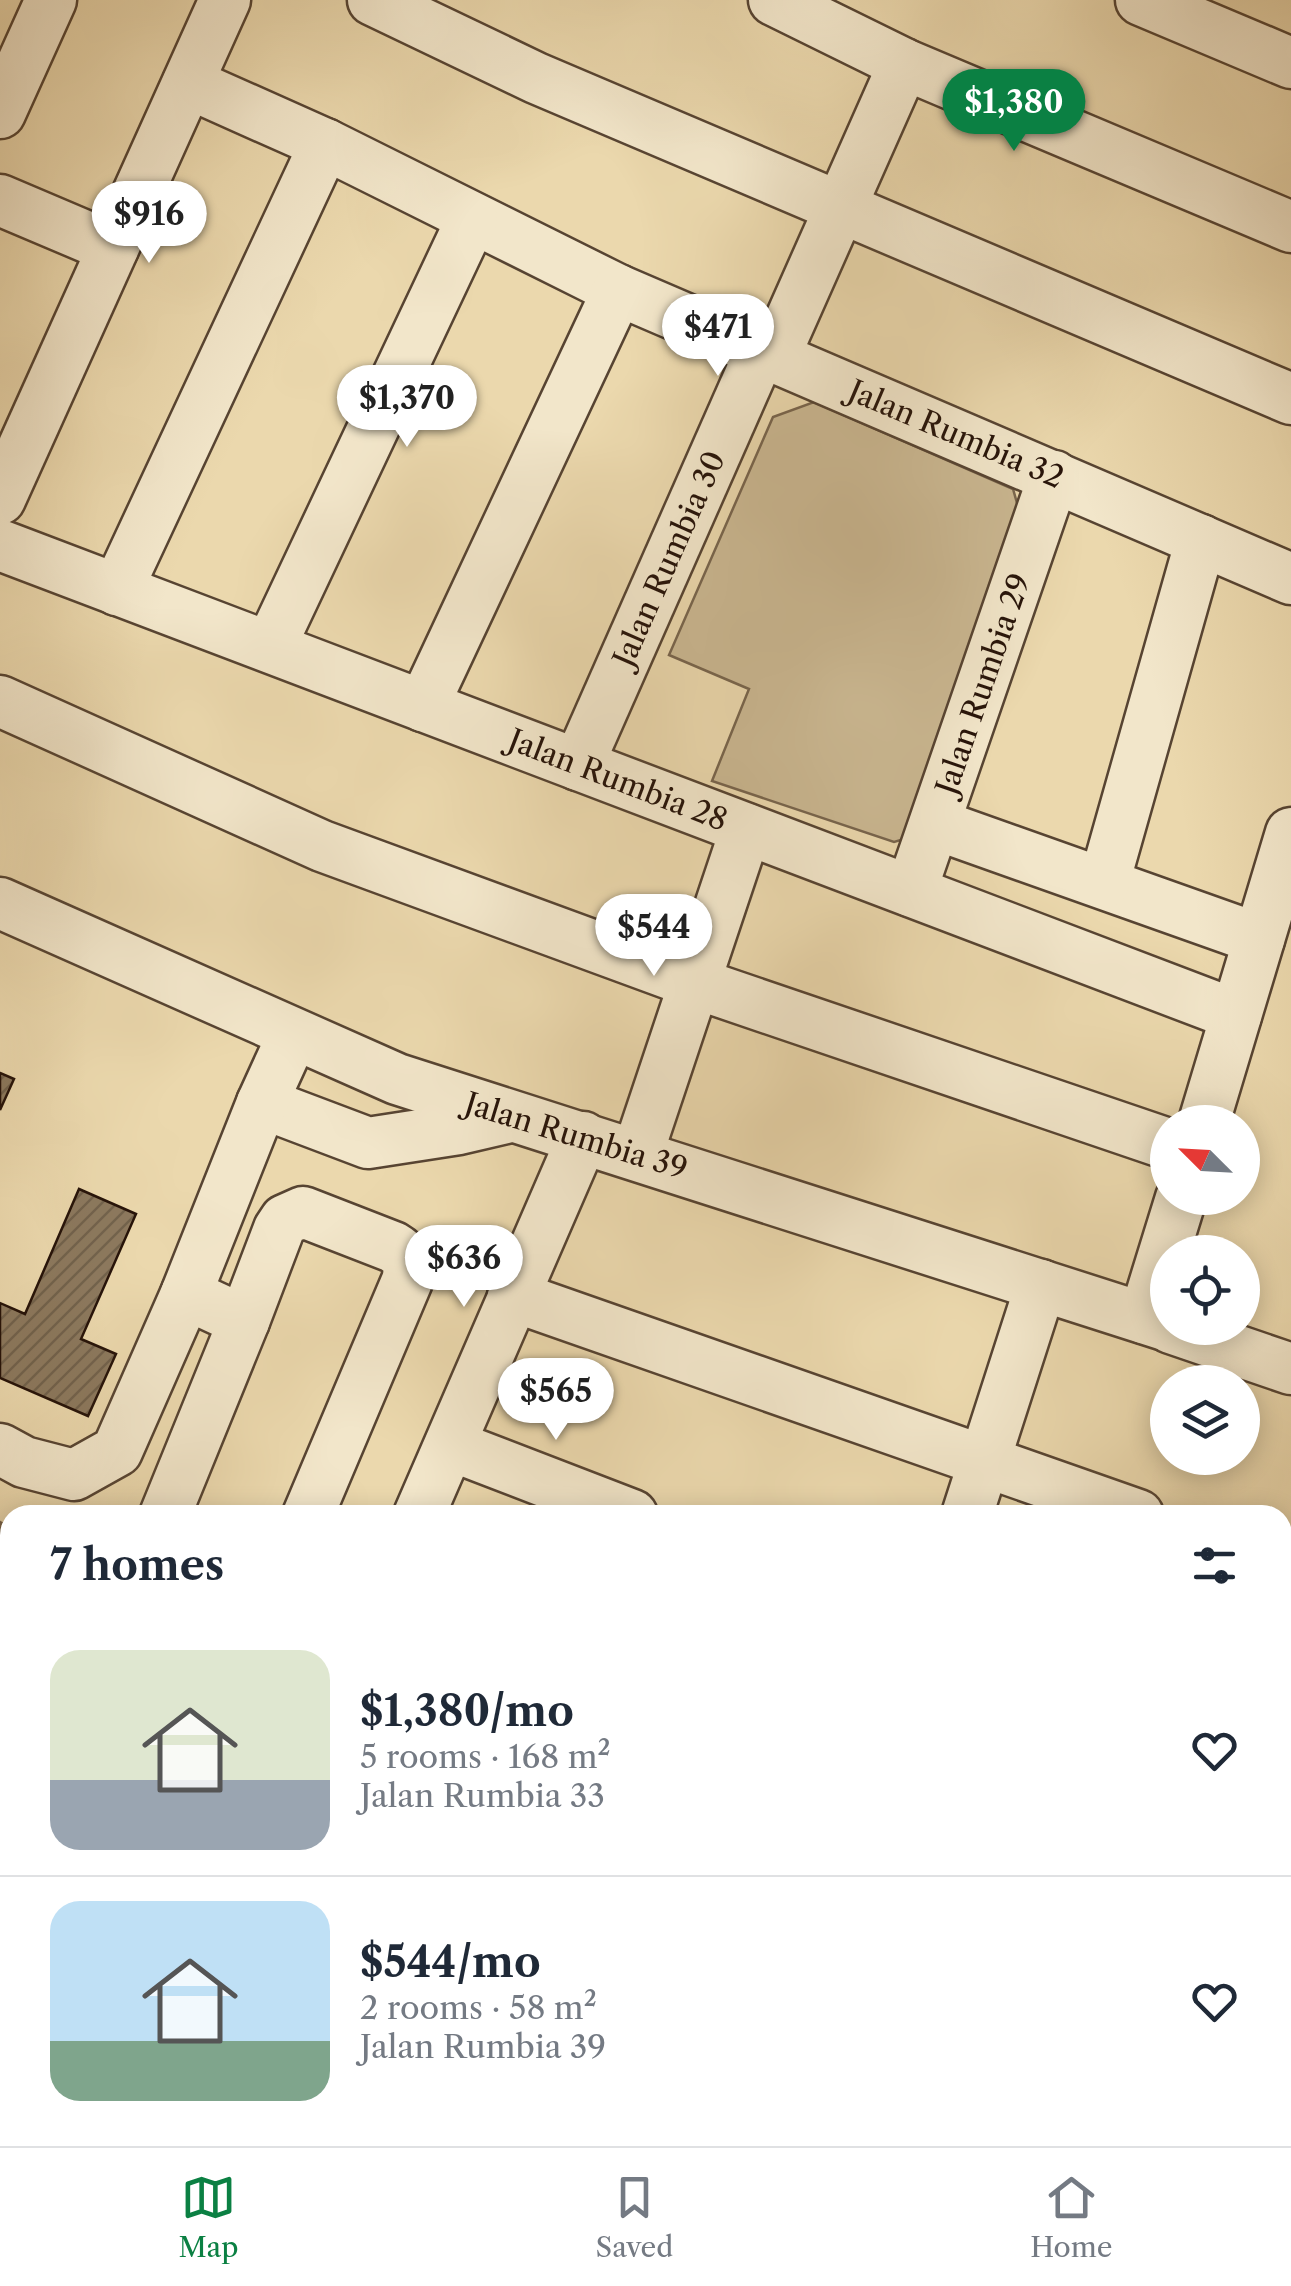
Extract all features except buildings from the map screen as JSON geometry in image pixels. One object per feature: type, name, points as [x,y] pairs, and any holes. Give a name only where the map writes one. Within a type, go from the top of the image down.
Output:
[{"type":"street","points":[[0,112],[52,0]]},
{"type":"street","points":[[0,499],[225,0]]},
{"type":"street","points":[[373,0],[536,78],[1291,400]]},
{"type":"street","points":[[774,0],[904,64],[1291,227]]},
{"type":"street","points":[[1141,0],[1291,63]]},
{"type":"street","name":"Jalan Rumbia 30","points":[[578,765],[904,64]]},
{"type":"street","name":"Jalan Rumbia 32","points":[[188,83],[325,144],[618,290],[1291,579]]},
{"type":"street","points":[[117,590],[325,144]]},
{"type":"street","points":[[0,200],[113,248]]},
{"type":"street","points":[[270,647],[472,218]]},
{"type":"street","points":[[422,706],[618,290]]},
{"type":"street","name":"Jalan Rumbia 29","points":[[912,892],[1054,476]]},
{"type":"street","points":[[1104,883],[1201,540]]},
{"type":"street","name":"Jalan Rumbia 28","points":[[0,545],[1236,1015]]},
{"type":"street","points":[[0,702],[322,846],[695,983],[1150,1138]]},
{"type":"street","points":[[935,824],[1259,939]]},
{"type":"street","points":[[637,1155],[746,829]]},
{"type":"street","points":[[1209,1105],[1259,939],[1282,882],[1291,834]]},
{"type":"street","name":"Jalan Rumbia 39","points":[[0,904],[397,1079],[1150,1320]]},
{"type":"street","points":[[0,1449],[24,1462],[74,1475],[117,1451],[293,1035]]},
{"type":"street","points":[[262,1103],[368,1143],[510,1117]]},
{"type":"street","points":[[423,1505],[583,1138]]},
{"type":"street","points":[[169,1505],[279,1229],[293,1214],[313,1214],[393,1246],[402,1252],[410,1270],[312,1505]]},
{"type":"street","points":[[970,1505],[1041,1285]]},
{"type":"street","points":[[186,1294],[244,1321]]},
{"type":"street","points":[[513,1296],[1109,1505]]},
{"type":"street","name":"Jalan Rumbia 39","points":[[1223,1345],[1291,1368]]},
{"type":"street","points":[[450,1445],[596,1505]]},
{"type":"green space","points":[[814,402],[1013,489],[1023,524],[918,835],[894,842],[712,781],[749,689],[669,655],[773,417]]}]
